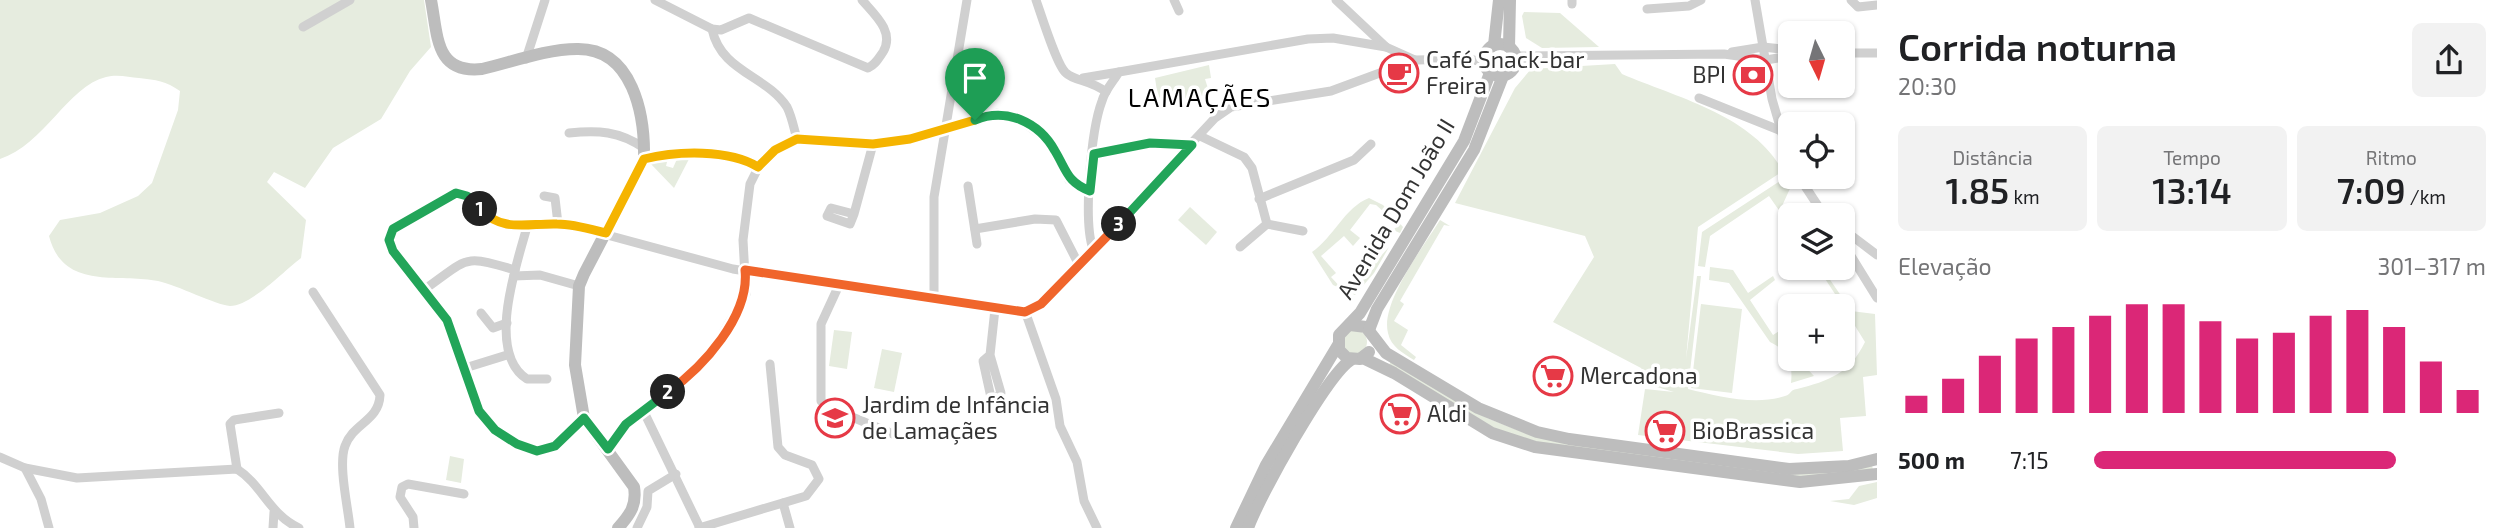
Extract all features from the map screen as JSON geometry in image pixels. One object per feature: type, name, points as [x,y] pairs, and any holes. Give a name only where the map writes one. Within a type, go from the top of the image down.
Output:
[{"type":"street","points":[[303,27],[350,0]]},
{"type":"street","points":[[431,0],[441,51],[455,67],[467,71],[576,49],[606,55],[624,72],[633,88],[644,153],[579,286],[575,365],[584,418],[631,480],[636,499],[632,511],[618,528]]},
{"type":"street","points":[[526,60],[545,0]]},
{"type":"street","points":[[655,0],[712,29],[721,30],[748,18],[868,68],[874,65],[888,43],[888,35],[862,0]]},
{"type":"street","points":[[934,300],[932,218],[944,130],[967,0]]},
{"type":"street","points":[[1036,0],[1063,71],[1083,78],[1106,92]]},
{"type":"street","points":[[1174,0],[1179,11]]},
{"type":"street","points":[[1336,0],[1386,47]]},
{"type":"street","name":"Avenida Dom João II","points":[[1236,528],[1261,472],[1338,345],[1341,331],[1349,325],[1464,141],[1488,58],[1499,0]]},
{"type":"street","points":[[1510,0],[1513,56]]},
{"type":"street","points":[[1647,9],[1689,6],[1701,0]]},
{"type":"street","points":[[1755,0],[1778,120]]},
{"type":"street","points":[[1851,0],[1858,7],[1877,5]]},
{"type":"street","points":[[712,29],[716,46],[721,52],[786,106],[797,139]]},
{"type":"street","points":[[1083,78],[1308,39],[1333,38],[1386,47],[1415,60]]},
{"type":"street","points":[[584,418],[548,449],[537,451],[517,444],[495,430],[479,411],[447,320],[393,251],[389,240],[393,229],[456,193],[467,196],[490,219],[527,227],[558,224],[606,233],[745,270],[883,293],[1025,312],[1041,304],[1192,145],[1218,114],[1231,107],[1331,91],[1415,60],[1778,51]]},
{"type":"street","points":[[1855,53],[1877,53]]},
{"type":"street","points":[[1724,54],[1778,55]]},
{"type":"street","name":"Avenida Dom João II","points":[[1248,528],[1270,482],[1336,374],[1372,348],[1371,335],[1377,309],[1474,150],[1503,76],[1511,71],[1513,56]]},
{"type":"street","points":[[1488,58],[1503,76]]},
{"type":"street","points":[[1093,249],[1088,229],[1099,113],[1106,92],[1119,72]]},
{"type":"street","points":[[1699,98],[1778,129]]},
{"type":"street","points":[[608,449],[626,424],[707,360],[746,294],[744,216],[750,184],[758,167],[775,150],[797,139],[873,144],[944,130],[998,113],[1017,118],[1044,137],[1055,150],[1069,180],[1090,191]]},
{"type":"street","points":[[569,134],[598,130],[611,132],[644,153],[695,153],[748,161],[758,167]]},
{"type":"street","points":[[1200,136],[1244,157],[1251,168],[1267,224]]},
{"type":"street","points":[[1094,154],[1150,143],[1192,145]]},
{"type":"street","points":[[853,214],[873,144]]},
{"type":"street","points":[[1259,199],[1354,160],[1371,144]]},
{"type":"street","points":[[968,186],[977,244]]},
{"type":"street","points":[[544,196],[555,198],[558,224]]},
{"type":"street","points":[[975,229],[1035,219],[1056,220],[1079,265]]},
{"type":"street","points":[[1267,224],[1303,232]]},
{"type":"street","points":[[1240,247],[1267,224]]},
{"type":"street","points":[[527,227],[515,273],[508,323],[508,355],[512,367],[527,379],[547,379]]},
{"type":"street","points":[[1855,238],[1877,254]]},
{"type":"street","points":[[425,289],[467,260],[478,258],[515,273],[540,275],[579,286]]},
{"type":"street","points":[[1855,262],[1877,298]]},
{"type":"street","points":[[839,285],[821,324],[821,401],[828,407],[893,434]]},
{"type":"street","points":[[313,292],[380,394],[375,415],[353,433],[343,454],[350,528]]},
{"type":"street","points":[[990,355],[995,309]]},
{"type":"street","points":[[1025,312],[1056,399],[1060,426],[1077,463],[1084,501],[1097,528]]},
{"type":"street","points":[[481,313],[493,328],[508,323]]},
{"type":"street","name":"Avenida Dom João II","points":[[1349,325],[1362,325],[1371,335]]},
{"type":"street","points":[[1371,335],[1386,353],[1478,408],[1552,436],[1789,469],[1849,466],[1877,458]]},
{"type":"street","points":[[1338,345],[1343,355],[1394,373],[1492,433],[1535,447],[1801,482],[1842,480],[1877,474]]},
{"type":"street","points":[[465,368],[508,355]]},
{"type":"street","points":[[644,412],[676,474],[699,528],[806,496],[819,479],[813,465],[785,455],[778,447],[770,364]]},
{"type":"street","points":[[279,413],[234,420],[230,424],[237,469],[256,487],[274,512],[297,528]]},
{"type":"street","points":[[2,461],[78,478],[104,479],[213,468],[237,469]]},
{"type":"street","points":[[25,468],[41,499],[49,528]]},
{"type":"street","points":[[636,528],[647,507],[648,491],[676,474]]},
{"type":"street","points":[[414,528],[413,517],[400,497],[402,487],[408,484],[464,494]]},
{"type":"street","points":[[783,503],[790,528]]},
{"type":"street","points":[[273,528],[274,512]]},
{"type":"shaded area","points":[[0,0],[424,0],[431,47],[410,71],[381,119],[333,148],[305,188],[274,172],[267,182],[306,220],[301,258],[257,294],[230,306],[158,281],[110,278],[79,272],[66,265],[56,253],[49,236],[60,220],[100,213],[138,196],[152,183],[178,110],[180,91],[156,80],[106,77],[92,83],[67,103],[30,142],[0,159]]},
{"type":"shaded area","points":[[1524,12],[1560,13],[1599,47],[1542,48],[1526,38],[1522,16]]},
{"type":"shaded area","points":[[1615,64],[1622,74],[1689,100],[1733,122],[1769,152],[1778,164],[1778,174],[1698,227],[1686,359],[1697,276],[1701,276],[1688,389],[1736,399],[1773,399],[1829,379],[1841,371],[1855,371],[1855,358],[1865,342],[1855,326],[1855,312],[1875,314],[1877,375],[1863,377],[1866,416],[1840,418],[1843,451],[1798,454],[1638,435],[1645,389],[1674,392],[1643,383],[1641,368],[1553,322],[1594,257],[1585,236],[1455,203],[1515,88],[1531,69]]},
{"type":"shaded area","points":[[1209,65],[1211,78],[1205,79],[1210,95],[1170,101],[1169,96],[1158,98],[1155,78]]},
{"type":"shaded area","points":[[668,158],[666,166],[673,168],[677,159],[689,159],[674,188],[650,163]]},
{"type":"shaded area","points":[[1778,182],[1778,189],[1790,189],[1783,203],[1778,203],[1778,209],[1769,196],[1710,236],[1705,267],[1698,266],[1702,232]]},
{"type":"shaded area","points":[[1369,198],[1383,205],[1403,227],[1400,233],[1393,230],[1399,225],[1376,205],[1370,204],[1350,230],[1360,238],[1353,246],[1344,236],[1321,256],[1336,273],[1331,277],[1342,289],[1362,277],[1389,247],[1374,273],[1355,295],[1333,285],[1312,252],[1353,208]]},
{"type":"shaded area","points":[[1190,207],[1217,232],[1206,245],[1178,220]]},
{"type":"shaded area","points":[[1440,220],[1450,226],[1444,225],[1400,301],[1404,304],[1394,321],[1408,330],[1401,345],[1416,357],[1414,360],[1392,342],[1387,321],[1390,306],[1405,275]]},
{"type":"shaded area","points":[[1710,267],[1733,270],[1748,293],[1773,276],[1775,280],[1750,300],[1773,335],[1778,332],[1778,347],[1770,342],[1729,283],[1709,280]]},
{"type":"shaded area","points":[[1826,280],[1830,280],[1840,294],[1835,294]]},
{"type":"shaded area","points":[[1701,304],[1742,309],[1732,393],[1691,388]]},
{"type":"shaded area","points":[[834,330],[852,332],[847,369],[829,366]]},
{"type":"shaded area","points":[[1355,330],[1364,333],[1367,342],[1364,351],[1355,354],[1346,351],[1343,342],[1346,333]]},
{"type":"shaded area","points":[[882,349],[902,353],[894,392],[874,388]]},
{"type":"shaded area","points":[[1391,361],[1487,418],[1527,434],[1785,471],[1872,465],[1873,470],[1803,478],[1548,446],[1501,432],[1389,365]]},
{"type":"shaded area","points":[[1791,371],[1809,371],[1814,376],[1791,383]]},
{"type":"shaded area","points":[[450,456],[464,459],[461,483],[446,480]]},
{"type":"shaded area","points":[[1877,482],[1877,498],[1854,505],[1830,501],[1849,499],[1859,486]]},
{"type":"place","name":"Café Snack-bar Freira","points":[[1399,73]]},
{"type":"place","name":"BPI","points":[[1753,75]]},
{"type":"place","name":"Mercadona","points":[[1553,376]]},
{"type":"place","name":"Aldi","points":[[1400,414]]},
{"type":"place","name":"Jardim de Infância de Lamaçães","points":[[835,418]]},
{"type":"place","name":"BioBrassica","points":[[1665,431]]},
{"type":"district","name":"LAMAÇÃES","points":[[1200,98]]},
{"type":"route","points":[[998,113],[1007,114],[1027,124],[1055,150],[1069,180],[1090,191],[1094,154],[1150,143],[1192,145],[1041,304],[1025,312],[883,293],[745,270],[746,294],[707,360],[626,424],[608,449],[584,418],[555,446],[537,451],[517,444],[495,430],[479,411],[457,340],[447,320],[393,251],[389,240],[393,229],[456,193],[467,196],[490,219],[507,225],[527,227],[558,224],[606,233],[644,159],[670,153],[695,153],[748,161],[758,167],[775,150],[797,139],[855,145],[873,144],[910,139],[975,120],[998,113]]}]
